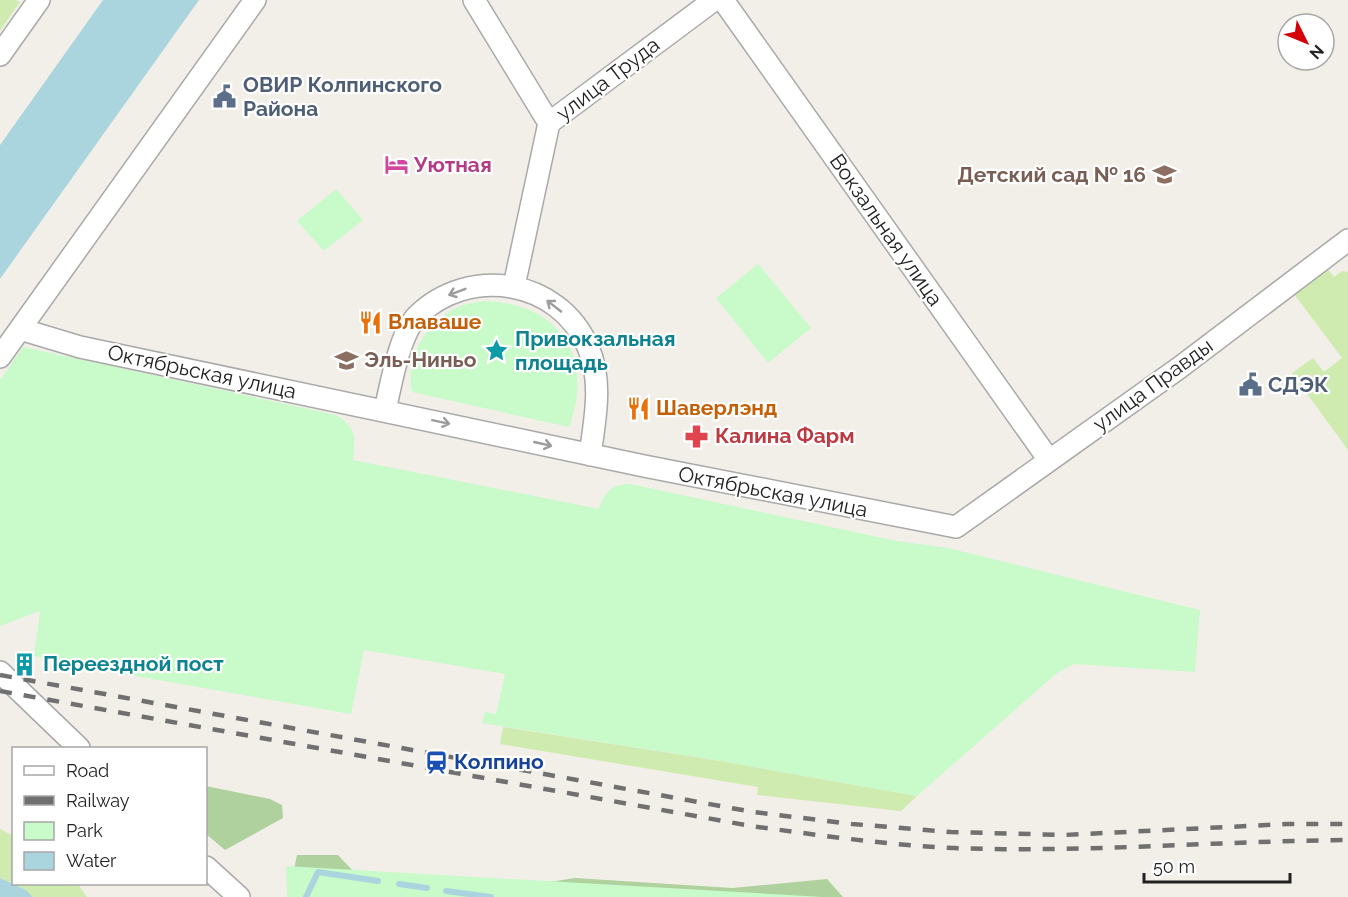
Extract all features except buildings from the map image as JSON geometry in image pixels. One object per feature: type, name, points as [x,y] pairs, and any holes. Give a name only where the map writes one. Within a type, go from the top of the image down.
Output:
[{"type":"street","points":[[0,56],[39,0]]},
{"type":"street","points":[[0,357],[255,0]]},
{"type":"street","points":[[474,0],[549,123]]},
{"type":"street","name":"улица Труда","points":[[514,286],[549,123],[714,0]]},
{"type":"street","name":"Вокзальная улица","points":[[723,0],[1049,460]]},
{"type":"street","name":"улица Правды","points":[[956,527],[1179,368],[1348,240]]},
{"type":"street","points":[[474,286],[514,286],[541,295],[568,317],[588,346],[596,371],[597,399],[590,454],[385,410],[401,345],[416,317],[443,298],[474,286]]},
{"type":"street","name":"Октябрьская улица","points":[[20,329],[80,347],[385,410]]},
{"type":"street","name":"Октябрьская улица","points":[[590,454],[956,527]]},
{"type":"street","points":[[2,674],[78,747]]},
{"type":"street","points":[[207,868],[239,897]]},
{"type":"green space","points":[[0,0],[20,2],[0,31]]},
{"type":"green space","points":[[336,189],[363,220],[324,251],[297,221]]},
{"type":"green space","points":[[758,264],[811,328],[768,363],[716,298]]},
{"type":"green space","points":[[1328,269],[1334,277],[1342,271],[1348,272],[1348,450],[1292,373],[1313,358],[1324,372],[1342,358],[1294,294]]},
{"type":"green space","points":[[486,301],[512,304],[534,312],[552,324],[565,339],[574,358],[577,379],[576,402],[569,427],[412,392],[412,367],[426,333],[454,309]]},
{"type":"green space","points":[[23,347],[336,415],[348,424],[354,434],[353,460],[599,509],[609,490],[623,484],[630,484],[897,541],[948,548],[1200,610],[1195,672],[1074,664],[1057,673],[917,796],[715,760],[482,723],[485,712],[496,714],[505,674],[364,650],[351,714],[34,656],[40,611],[0,626],[0,380]]},
{"type":"green space","points":[[503,727],[715,760],[917,796],[901,811],[757,795],[758,787],[500,744]]},
{"type":"green space","points":[[207,786],[270,799],[282,805],[283,818],[225,850],[207,835]]},
{"type":"green space","points":[[0,829],[12,835],[12,884],[0,878]]},
{"type":"green space","points":[[297,855],[338,855],[354,872],[492,891],[575,878],[732,888],[827,879],[843,897],[291,897],[289,893]]},
{"type":"green space","points":[[286,866],[823,897],[287,897]]},
{"type":"green space","points":[[15,885],[79,885],[87,897],[33,897],[26,890]]},
{"type":"water","points":[[103,0],[199,0],[0,279],[0,145]]},
{"type":"water","points":[[0,878],[26,890],[33,897],[0,897]]},
{"type":"waterway","points":[[306,897],[318,872],[378,881]]},
{"type":"waterway","points":[[399,884],[427,888]]},
{"type":"waterway","points":[[446,891],[491,897]]},
{"type":"railway","points":[[0,675],[753,812],[852,824],[951,832],[1064,835],[1288,824],[1348,824]]},
{"type":"railway","points":[[0,691],[751,826],[878,842],[929,847],[1052,849],[1348,840]]},
{"type":"place","name":"ОВИР Колпинского Района","points":[[225,97]]},
{"type":"place","name":"Уютная","points":[[396,165]]},
{"type":"place","name":"Детский сад № 16","points":[[1164,175]]},
{"type":"place","name":"Влаваше","points":[[370,322]]},
{"type":"place","name":"Привокзальная площадь","points":[[497,351]]},
{"type":"place","name":"Эль-Ниньо","points":[[346,360]]},
{"type":"place","name":"СДЭК","points":[[1250,385]]},
{"type":"place","name":"Шаверлэнд","points":[[638,408]]},
{"type":"place","name":"Калина Фарм","points":[[697,436]]},
{"type":"place","name":"Переездной пост","points":[[25,664]]},
{"type":"place","name":"Колпино","points":[[436,762]]}]
